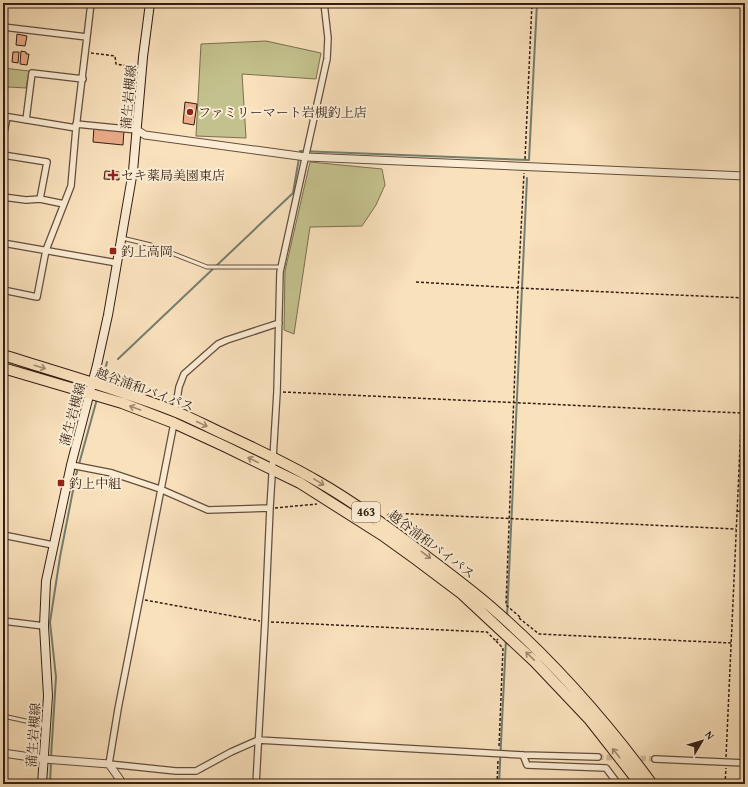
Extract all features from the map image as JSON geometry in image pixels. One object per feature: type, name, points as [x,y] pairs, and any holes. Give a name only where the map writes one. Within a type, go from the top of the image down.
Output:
[{"type":"highway","name":"越谷浦和バイパス","points":[[3,355],[93,383],[174,411],[274,458],[318,481],[380,521],[465,585],[492,608],[535,662],[589,719],[640,784]]},
{"type":"highway","name":"越谷浦和バイパス","points":[[3,368],[90,393],[153,414],[273,470],[331,503],[414,558],[508,629],[554,668],[595,713],[652,784]]},
{"type":"main road","name":"蒲生岩槻線","points":[[42,784],[47,725],[48,681],[44,626],[46,581],[71,465],[93,383],[105,330],[133,171],[142,68],[150,3]]},
{"type":"street","points":[[3,290],[37,297],[46,250],[71,186],[76,126],[83,79],[91,3]]},
{"type":"street","points":[[256,784],[270,508],[274,458],[281,267],[328,59],[328,38],[324,3]]},
{"type":"street","points":[[3,27],[87,37]]},
{"type":"street","points":[[26,120],[32,73],[83,79]]},
{"type":"street","points":[[3,138],[5,116],[76,126],[136,130],[145,135],[306,156],[745,176]]},
{"type":"street","points":[[3,155],[47,162],[40,199]]},
{"type":"street","points":[[3,197],[26,200],[40,199],[64,204]]},
{"type":"street","points":[[3,243],[117,263]]},
{"type":"street","points":[[174,411],[179,387],[184,374],[218,344],[279,323]]},
{"type":"street","points":[[124,784],[109,764],[160,489],[174,424]]},
{"type":"street","points":[[71,465],[112,473],[160,489],[208,510],[270,508]]},
{"type":"street","points":[[3,535],[53,546]]},
{"type":"street","points":[[3,622],[44,626]]},
{"type":"street","points":[[3,753],[44,759],[196,771],[231,752],[258,740],[499,754],[598,758]]},
{"type":"street","points":[[523,755],[527,764],[606,768],[618,784]]},
{"type":"street","points":[[655,759],[745,763]]},
{"type":"lane","points":[[121,237],[151,245],[206,267],[281,267]]},
{"type":"lane","points":[[3,716],[47,725]]},
{"type":"path","points":[[532,3],[518,288],[506,605],[539,634],[731,643]]},
{"type":"path","points":[[85,52],[115,56],[116,64],[142,68]]},
{"type":"path","points":[[416,282],[745,298]]},
{"type":"path","points":[[725,784],[745,337]]},
{"type":"path","points":[[277,392],[741,414]]},
{"type":"path","points":[[270,508],[331,503]]},
{"type":"path","points":[[737,512],[745,512]]},
{"type":"path","points":[[380,521],[390,514],[736,529]]},
{"type":"path","points":[[140,599],[265,622],[487,632],[503,648],[497,784]]},
{"type":"path","points":[[496,642],[520,618]]},
{"type":"shaded area","points":[[266,41],[321,53],[316,79],[242,74],[246,138],[196,136],[201,44]]},
{"type":"shaded area","points":[[3,68],[29,71],[26,88],[9,87],[3,94]]},
{"type":"shaded area","points":[[310,162],[382,169],[385,185],[376,205],[362,226],[310,227],[294,334],[284,330],[285,271]]},
{"type":"building","points":[[17,34],[27,36],[25,46],[16,45]]},
{"type":"building","points":[[21,51],[29,54],[27,65],[20,64]]},
{"type":"building","points":[[13,52],[19,52],[18,63],[12,62]]},
{"type":"building","points":[[185,102],[197,104],[194,125],[183,123]]},
{"type":"building","points":[[94,127],[124,130],[123,145],[93,142]]},
{"type":"building","points":[[105,171],[119,172],[119,180],[104,179]]},
{"type":"waterway","points":[[300,154],[300,151],[529,160],[537,3]]},
{"type":"waterway","points":[[118,359],[293,193],[299,158]]},
{"type":"waterway","points":[[507,617],[527,178]]},
{"type":"waterway","points":[[102,382],[107,362]]},
{"type":"waterway","points":[[51,757],[56,677],[50,622],[60,557],[76,475],[97,399]]},
{"type":"waterway","points":[[499,784],[506,639]]},
{"type":"waterway","points":[[50,784],[51,762]]},
{"type":"tunnel","points":[[598,757],[619,758]]},
{"type":"tunnel","points":[[632,758],[655,759]]},
{"type":"place","name":"ファミリーマート岩槻釣上店","points":[[190,112]]},
{"type":"place","name":"セキ薬局美園東店","points":[[113,175]]},
{"type":"place","name":"釣上高岡","points":[[113,251]]},
{"type":"place","name":"釣上中組","points":[[61,483]]}]
